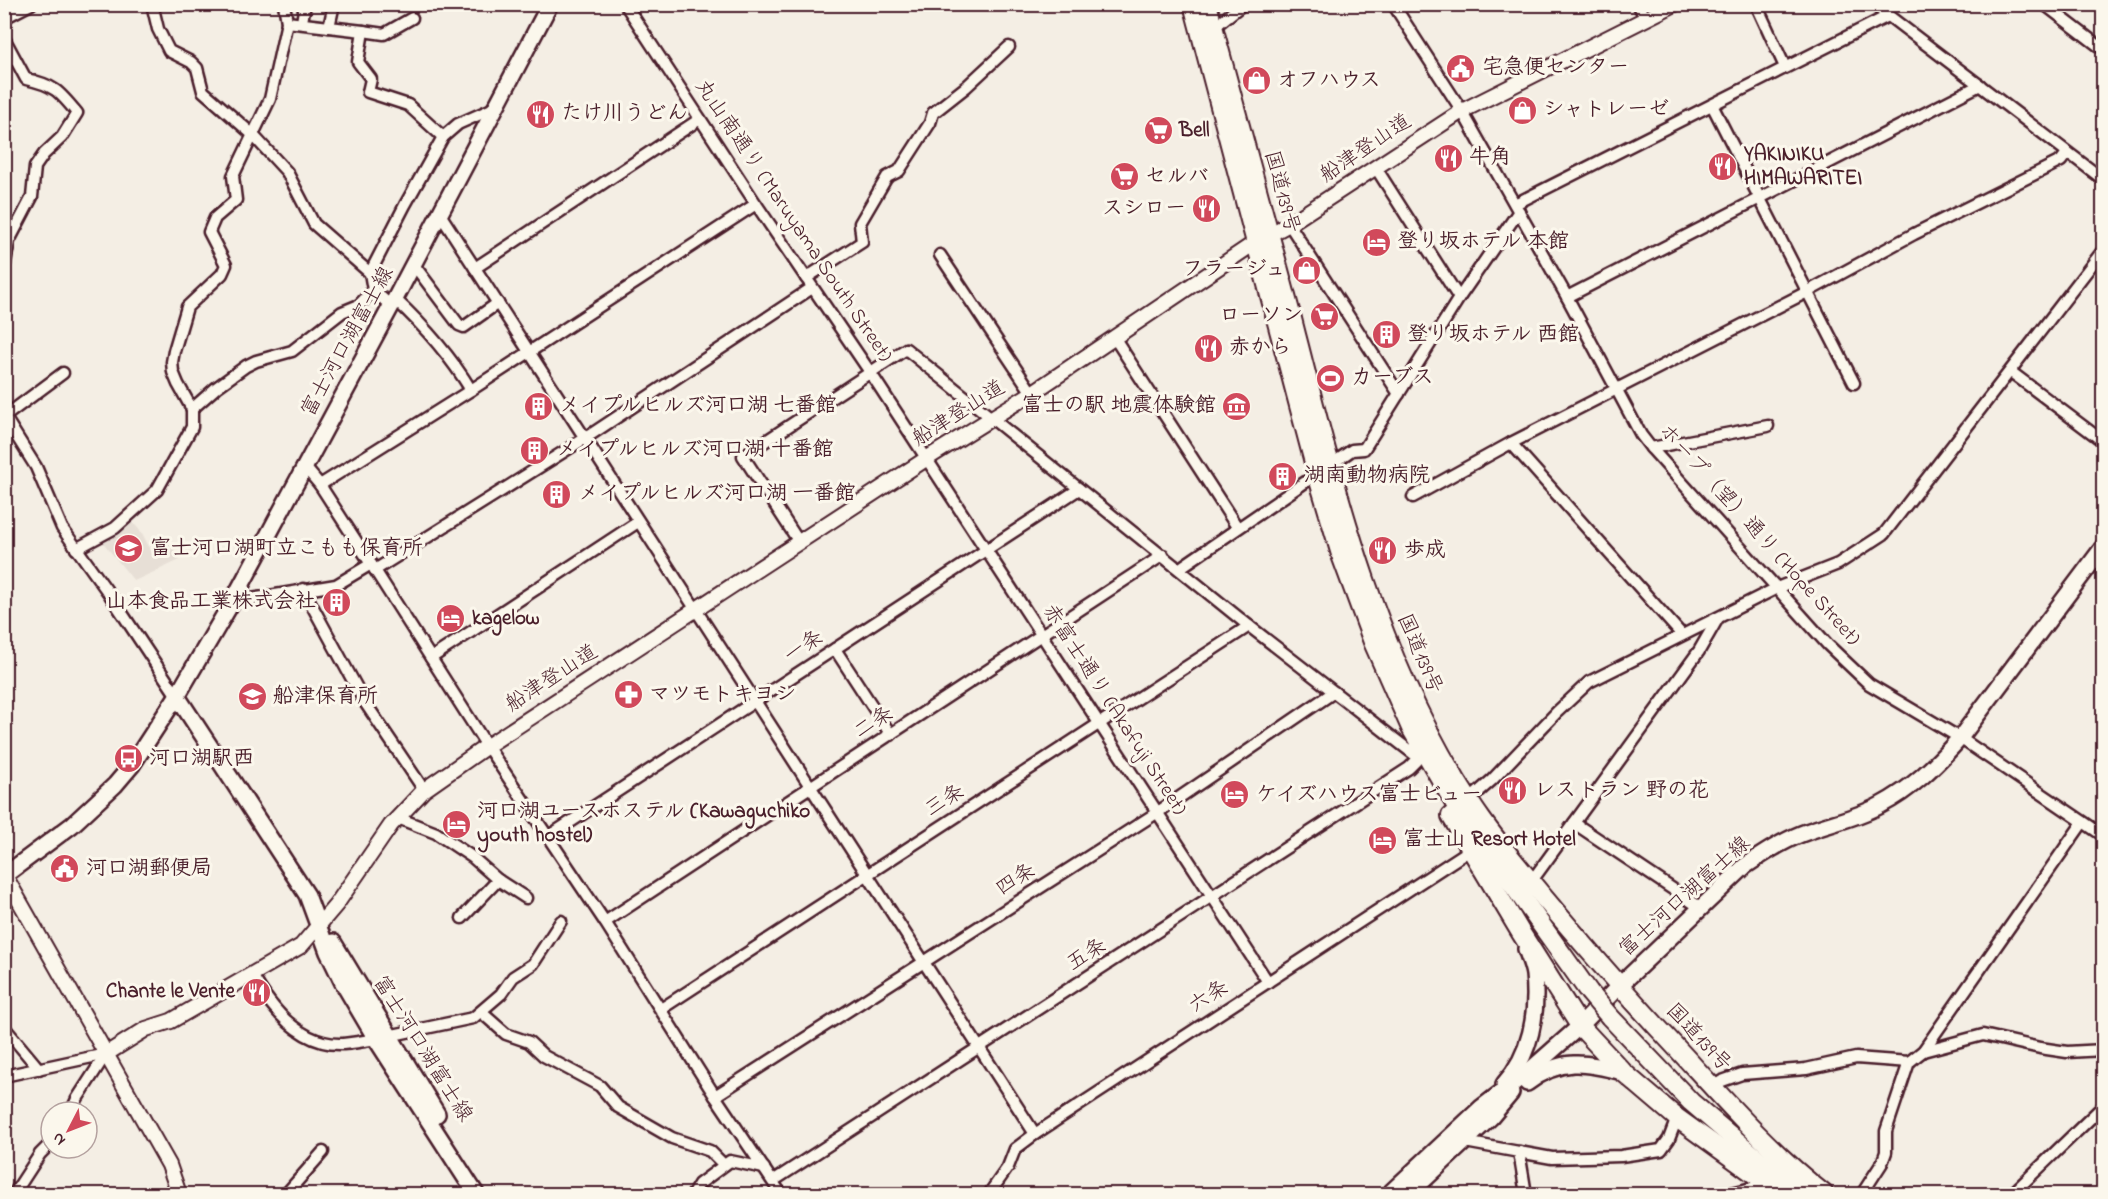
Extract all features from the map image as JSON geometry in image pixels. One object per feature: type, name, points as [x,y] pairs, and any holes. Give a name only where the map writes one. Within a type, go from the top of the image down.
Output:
[{"type":"highway","name":"国道139号","points":[[1194,4],[1262,238],[1323,470],[1342,558],[1369,632],[1411,728],[1454,802],[1588,992],[1690,1102],[1799,1194]]},
{"type":"highway","name":"国道139号","points":[[1207,4],[1262,238]]},
{"type":"highway","name":"国道139号","points":[[1323,470],[1354,547],[1384,633],[1437,747],[1468,801],[1491,833],[1618,986],[1741,1119],[1824,1194]]},
{"type":"highway","points":[[1411,728],[1419,758],[1470,850],[1580,1026],[1623,1072],[1677,1118],[1774,1189]]},
{"type":"main road","name":"富士河口湖富士線","points":[[5,874],[72,825],[102,798],[132,765],[177,696],[236,595],[414,265],[550,4]]},
{"type":"main road","name":"富士河口湖富士線","points":[[1409,1194],[1460,1137],[1580,1026],[1618,986],[1745,866],[1768,850],[1800,834],[1855,817],[1900,794],[1935,766],[1960,738],[2103,546]]},
{"type":"main road","name":"富士河口湖富士線","points":[[177,696],[307,895],[319,926],[336,946],[382,1038],[476,1194]]},
{"type":"main road","points":[[1486,1112],[1515,1071],[1530,1037],[1535,1006],[1534,973],[1521,933]]},
{"type":"main road","name":"富士河口湖富士線","points":[[382,1038],[487,1194]]},
{"type":"main road","points":[[1486,1112],[1536,1076],[1563,1064],[1591,1064],[1623,1072]]},
{"type":"main road","name":"富士河口湖富士線","points":[[1389,1194],[1460,1137]]},
{"type":"street","points":[[4,18],[31,4]]},
{"type":"street","points":[[152,4],[158,29],[169,51],[191,62],[197,68],[203,91],[252,134],[287,172],[314,224],[370,273]]},
{"type":"street","points":[[76,549],[115,528],[157,490],[192,427],[192,409],[173,372],[174,351],[187,307],[222,274],[226,265],[209,232],[215,218],[236,200],[233,176],[270,99],[287,22],[284,4]]},
{"type":"street","points":[[302,22],[306,4]]},
{"type":"street","points":[[329,27],[334,4]]},
{"type":"street","name":"丸山南通り (Maruyama South Street)","points":[[625,4],[926,459]]},
{"type":"street","points":[[1214,28],[1244,4]]},
{"type":"street","name":"ホープ（望）通り (Hope Street)","points":[[1394,4],[1462,111],[1567,297],[1616,391],[1651,448],[1828,645],[1869,684],[1960,738],[2103,836]]},
{"type":"street","points":[[1638,4],[1646,19]]},
{"type":"street","name":"船津登山道","points":[[106,1053],[146,1029],[171,1021],[301,946],[319,926],[398,818],[424,790],[488,746],[926,459],[1032,393],[1262,238],[1289,224],[1462,111],[1675,4]]},
{"type":"street","points":[[1756,4],[1785,67]]},
{"type":"street","points":[[1873,4],[2103,180]]},
{"type":"street","points":[[2044,4],[2103,50]]},
{"type":"street","points":[[1180,568],[1352,450],[1364,449],[1517,207],[1785,67],[1888,16]]},
{"type":"street","points":[[287,22],[302,22],[384,34],[412,18]]},
{"type":"street","points":[[363,31],[358,62],[371,79],[368,92],[408,105],[443,136]]},
{"type":"street","points":[[4,38],[26,79],[59,91],[77,113],[62,137],[44,154],[35,167],[32,197],[9,241],[4,268]]},
{"type":"street","points":[[236,595],[245,600],[336,585],[373,567],[584,439],[809,283],[862,242],[860,224],[887,177],[899,171],[930,123],[933,113],[973,81],[1009,47]]},
{"type":"street","points":[[1567,297],[1980,85]]},
{"type":"street","points":[[1712,105],[1854,383]]},
{"type":"street","points":[[471,390],[444,351],[410,313],[373,290],[370,273],[443,136],[458,124],[494,108]]},
{"type":"street","points":[[475,268],[700,118]]},
{"type":"street","points":[[1413,497],[1512,443],[2061,160],[2067,153]]},
{"type":"street","points":[[1376,168],[1459,298]]},
{"type":"street","points":[[320,485],[530,352],[756,204]]},
{"type":"street","points":[[440,214],[1035,1134]]},
{"type":"street","points":[[1289,224],[1399,394]]},
{"type":"street","points":[[1468,801],[1492,780],[1589,682],[1726,612],[1777,588],[1838,564],[1884,534],[2011,372],[2103,249]]},
{"type":"street","points":[[940,255],[1032,393]]},
{"type":"street","points":[[414,265],[459,325],[464,327],[498,303]]},
{"type":"street","points":[[192,409],[246,366],[292,351],[342,312],[359,305],[373,290]]},
{"type":"street","points":[[1114,337],[1237,527]]},
{"type":"street","points":[[800,542],[743,456],[906,349],[1250,626],[1419,758]]},
{"type":"street","points":[[2011,372],[2103,442]]},
{"type":"street","points":[[63,373],[5,417],[27,451],[62,528],[177,696]]},
{"type":"street","points":[[1651,448],[1768,426]]},
{"type":"street","points":[[1512,443],[1682,635]]},
{"type":"street","name":"赤富士通り (Akafuji Street)","points":[[926,459],[1268,982]]},
{"type":"street","points":[[304,466],[320,485],[488,746],[605,922],[715,1096],[782,1194]]},
{"type":"street","name":"一条","points":[[549,836],[1079,489]]},
{"type":"street","points":[[431,658],[638,522]]},
{"type":"street","name":"二条","points":[[605,922],[1163,555]]},
{"type":"street","points":[[303,589],[364,701],[424,790]]},
{"type":"street","points":[[1531,882],[1699,651],[1718,618]]},
{"type":"street","name":"三条","points":[[661,1009],[1250,626]]},
{"type":"street","points":[[835,649],[891,735]]},
{"type":"street","name":"四条","points":[[715,1096],[1158,812],[1334,692]]},
{"type":"street","name":"五条","points":[[773,1181],[1213,897],[1409,768],[1419,758]]},
{"type":"street","points":[[398,818],[436,833],[471,857],[498,880],[526,898]]},
{"type":"street","points":[[1862,1194],[1882,1163],[1886,1152],[1886,1131],[1909,1062],[1923,1051],[2083,822]]},
{"type":"street","points":[[1574,823],[1701,908]]},
{"type":"street","name":"六条","points":[[988,1194],[1008,1167],[1016,1149],[1035,1134],[1470,850]]},
{"type":"street","points":[[5,874],[170,1165],[179,1194]]},
{"type":"street","points":[[462,918],[498,880]]},
{"type":"street","points":[[255,980],[276,1010],[302,1033],[323,1042],[342,1044],[382,1038],[473,1018],[501,994],[513,977],[533,964],[561,921]]},
{"type":"street","points":[[482,1012],[506,1034],[529,1042],[544,1056],[600,1086],[618,1107],[672,1138],[710,1151],[724,1165]]},
{"type":"street","points":[[4,1027],[39,1069]]},
{"type":"street","points":[[1923,1051],[1983,1035],[2067,1052],[2103,1050]]},
{"type":"street","points":[[4,1076],[106,1053]]},
{"type":"street","points":[[77,1100],[106,1053]]},
{"type":"street","points":[[1713,1087],[1742,1074],[1806,1069],[1856,1058],[1909,1062]]},
{"type":"street","points":[[2014,1194],[2103,1108]]},
{"type":"street","points":[[1460,1137],[1552,1158],[1621,1156],[1661,1150],[1669,1139],[1677,1118]]},
{"type":"street","points":[[286,1194],[323,1152]]},
{"type":"street","points":[[1519,1152],[1526,1194]]},
{"type":"street","points":[[14,1194],[39,1156]]},
{"type":"street","points":[[693,1194],[699,1184],[730,1161],[764,1168]]},
{"type":"street","points":[[1728,1194],[1774,1189]]},
{"type":"shaded area","name":"富士河口湖町立こもも保育所","points":[[130,519],[142,533],[152,553],[172,544],[180,560],[134,581],[101,540]]},
{"type":"place","name":"宅急便センター","points":[[1461,68]]},
{"type":"place","name":"オフハウス","points":[[1256,81]]},
{"type":"place","name":"シャトレーゼ","points":[[1522,110]]},
{"type":"place","name":"たけ川うどん","points":[[540,114]]},
{"type":"place","name":"Bell","points":[[1158,131]]},
{"type":"place","name":"牛角","points":[[1448,158]]},
{"type":"place","name":"YAKINIKU HIMAWARITEI","points":[[1723,167]]},
{"type":"place","name":"セルバ","points":[[1124,177]]},
{"type":"place","name":"スシロー","points":[[1207,209]]},
{"type":"place","name":"登り坂ホテル 本館","points":[[1376,242]]},
{"type":"place","name":"フラージュ","points":[[1307,270]]},
{"type":"place","name":"ローソン","points":[[1324,316]]},
{"type":"place","name":"登り坂ホテル 西館","points":[[1386,335]]},
{"type":"place","name":"赤から","points":[[1208,348]]},
{"type":"place","name":"カーブス","points":[[1330,378]]},
{"type":"place","name":"メイプルヒルズ河口湖 七番館","points":[[538,406]]},
{"type":"place","name":"富士の駅 地震体験館","points":[[1237,406]]},
{"type":"place","name":"メイプルヒルズ河口湖 十番館","points":[[535,450]]},
{"type":"place","name":"湖南動物病院","points":[[1283,476]]},
{"type":"place","name":"メイプルヒルズ河口湖 一番館","points":[[557,494]]},
{"type":"place","name":"富士河口湖町立こもも保育所","points":[[129,549]]},
{"type":"place","name":"歩成","points":[[1383,551]]},
{"type":"place","name":"山本食品工業株式会社","points":[[337,602]]},
{"type":"place","name":"kagelow","points":[[451,619]]},
{"type":"place","name":"マツモトキヨシ","points":[[628,695]]},
{"type":"place","name":"船津保育所","points":[[252,697]]},
{"type":"place","name":"河口湖駅西","points":[[128,759]]},
{"type":"place","name":"レストラン 野の花","points":[[1513,791]]},
{"type":"place","name":"ケイズハウス富士ビュー","points":[[1235,795]]},
{"type":"place","name":"河口湖ユースホステル (Kawaguchiko youth hostel)","points":[[456,824]]},
{"type":"place","name":"富士山 Resort Hotel","points":[[1382,840]]},
{"type":"place","name":"河口湖郵便局","points":[[65,869]]},
{"type":"place","name":"Chante le Vente","points":[[256,992]]}]
